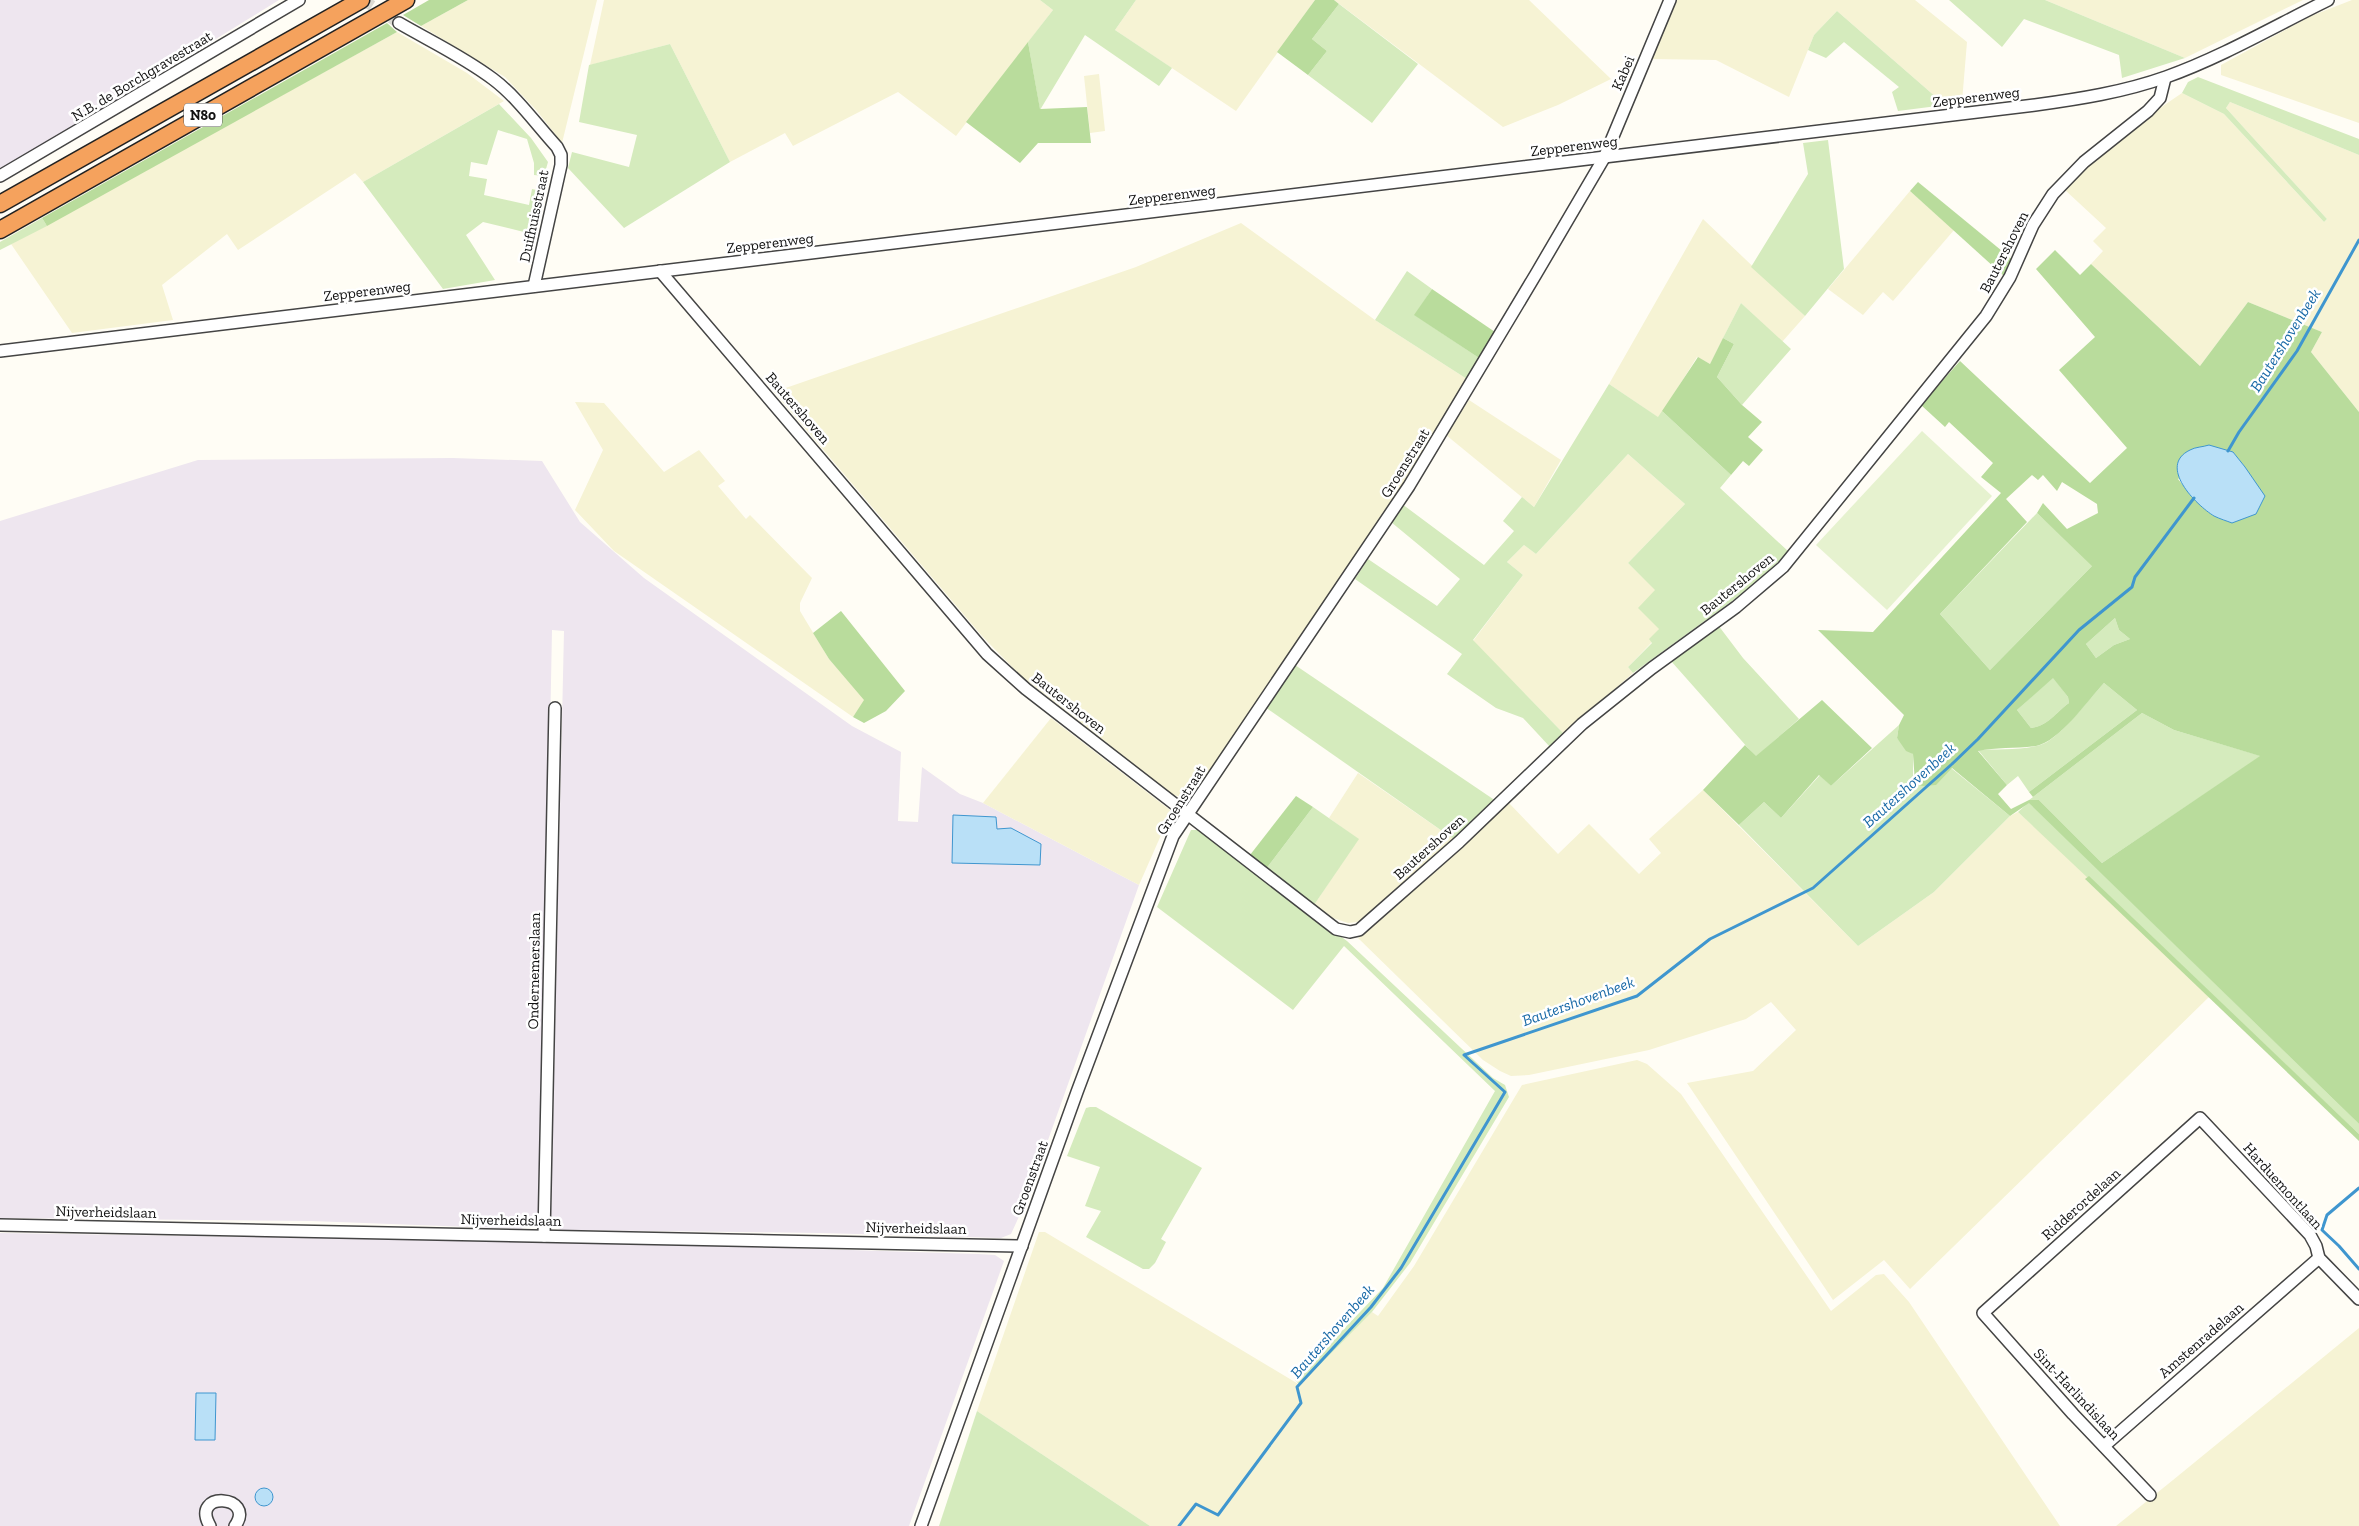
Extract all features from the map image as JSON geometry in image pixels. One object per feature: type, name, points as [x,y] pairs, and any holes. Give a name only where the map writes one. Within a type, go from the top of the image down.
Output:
[{"type":"highway","name":"N80","points":[[0,204],[361,0]]},
{"type":"highway","name":"N80","points":[[0,230],[406,0]]},
{"type":"street","name":"N.B. de Borchgravestraat","points":[[0,176],[299,0]]},
{"type":"street","name":"Kabei","points":[[1604,158],[1670,0]]},
{"type":"street","name":"Zepperenweg","points":[[0,351],[2035,105],[2101,94],[2165,78],[2328,0]]},
{"type":"street","name":"Duifhuisstraat","points":[[399,23],[478,68],[494,80],[551,140],[561,155],[561,165],[534,286]]},
{"type":"street","name":"Bautershoven","points":[[660,271],[987,654],[1026,690],[1188,813],[1239,856],[1336,929],[1345,932],[1358,930],[1459,842],[1582,724],[1652,668],[1736,607],[1782,567],[1986,316],[2010,277],[2034,225],[2053,194],[2084,162],[2160,98],[2165,78]]},
{"type":"street","name":"Groenstraat","points":[[921,1526],[1153,885],[1173,836],[1409,486],[1604,158]]},
{"type":"street","name":"Ondernemerslaan","points":[[544,1236],[555,708]]},
{"type":"street","name":"Harduemontlaan","points":[[2200,1118],[2310,1235],[2316,1246],[2319,1258],[2359,1299]]},
{"type":"street","name":"Ridderordelaan","points":[[1983,1313],[2200,1118]]},
{"type":"street","name":"Nijverheidslaan","points":[[0,1225],[1022,1246]]},
{"type":"street","name":"Amstenradelaan","points":[[2104,1446],[2319,1258]]},
{"type":"street","name":"Sint-Harlindislaan","points":[[1983,1313],[2150,1495]]},
{"type":"street","points":[[210,1526],[206,1519],[206,1512],[215,1502],[221,1500],[234,1504],[238,1510],[239,1516],[235,1526]]},
{"type":"shaded area","points":[[0,0],[279,0],[0,172]]},
{"type":"shaded area","points":[[468,0],[597,0],[562,143],[537,111],[505,77],[421,26]]},
{"type":"shaded area","points":[[604,0],[1040,0],[1053,10],[956,136],[898,92],[793,146],[785,133],[730,162],[670,44],[590,65]]},
{"type":"shaded area","points":[[1136,0],[1315,0],[1236,111],[1115,30]]},
{"type":"shaded area","points":[[1334,0],[1529,0],[1611,79],[1558,105],[1503,127]]},
{"type":"shaded area","points":[[1677,0],[1915,0],[1967,42],[1962,102],[1945,105],[1837,11],[1814,35],[1789,97],[1716,60],[1652,59]]},
{"type":"shaded area","points":[[2045,0],[2303,0],[2185,58]]},
{"type":"shaded area","points":[[2352,0],[2359,0],[2359,123],[2221,75],[2221,65],[2311,16]]},
{"type":"shaded area","points":[[397,32],[467,73],[504,101],[363,182],[355,173],[238,250],[227,234],[162,285],[173,320],[72,333],[11,244]]},
{"type":"shaded area","points":[[1099,74],[1105,131],[1090,133],[1084,76]]},
{"type":"shaded area","points":[[2182,93],[2224,114],[2324,222],[2327,219],[2226,108],[2230,102],[2359,155],[2359,412],[2311,352],[2322,332],[2248,302],[2200,366],[2091,264],[2103,251],[2093,241],[2106,228],[2065,190],[2091,162],[2141,121]]},
{"type":"shaded area","points":[[1910,191],[1954,230],[1893,301],[1883,292],[1863,315],[1828,289]]},
{"type":"shaded area","points":[[1703,219],[1805,316],[1782,342],[1741,303],[1710,364],[1697,357],[1659,418],[1609,384]]},
{"type":"shaded area","points":[[1241,223],[1375,320],[1467,379],[1386,511],[1196,794],[1188,798],[1173,795],[1020,675],[982,636],[774,392],[1136,267]]},
{"type":"shaded area","points":[[1469,400],[1561,460],[1534,507],[1446,435]]},
{"type":"shaded area","points":[[575,402],[604,403],[664,472],[699,450],[725,481],[718,486],[746,519],[750,515],[812,578],[800,603],[800,611],[829,659],[865,700],[853,717],[614,551],[575,510],[603,450]]},
{"type":"shaded area","points":[[1628,454],[1685,504],[1628,563],[1656,590],[1659,629],[1652,642],[1628,667],[1633,673],[1564,734],[1473,641],[1523,575],[1507,562],[1524,545],[1536,554]]},
{"type":"shaded area","points":[[453,458],[542,461],[580,522],[644,578],[852,726],[901,752],[898,821],[918,822],[922,767],[960,794],[983,803],[1139,885],[1027,1199],[1011,1234],[1001,1238],[820,1233],[560,1230],[553,1223],[551,1214],[564,631],[552,630],[541,1208],[538,1221],[521,1229],[311,1221],[0,1218],[0,521],[198,460]]},
{"type":"shaded area","points":[[1051,718],[1170,810],[1169,817],[1139,885],[983,803]]},
{"type":"shaded area","points":[[1358,773],[1455,840],[1367,917],[1357,922],[1348,923],[1327,916],[1314,905],[1358,839],[1329,818]]},
{"type":"shaded area","points":[[1703,790],[1858,946],[1934,892],[2010,816],[2018,812],[2089,876],[2086,880],[2210,996],[1910,1289],[1884,1260],[1833,1300],[1687,1083],[1753,1071],[1796,1030],[1771,1002],[1746,1019],[1649,1050],[1529,1075],[1511,1076],[1483,1060],[1358,938],[1427,878],[1508,802],[1558,854],[1589,824],[1639,874],[1661,853],[1649,839]]},
{"type":"shaded area","points":[[1637,1060],[1647,1064],[1681,1094],[1831,1311],[1876,1275],[1884,1274],[1909,1302],[2060,1526],[1150,1526],[977,1411],[1039,1232],[1045,1232],[1300,1385],[1372,1312],[1378,1316],[1414,1266],[1522,1085]]},
{"type":"shaded area","points":[[0,1233],[591,1242],[978,1254],[995,1255],[1004,1261],[909,1526],[0,1526]]},
{"type":"shaded area","points":[[2359,1328],[2359,1526],[2116,1526],[2173,1480]]},
{"type":"green space","points":[[429,0],[468,0],[421,26],[403,15]]},
{"type":"green space","points":[[1040,0],[1136,0],[1115,30],[1172,68],[1159,86],[1085,35],[1040,110],[1028,42],[1053,10]]},
{"type":"green space","points":[[1315,0],[1334,0],[1339,4],[1312,39],[1327,51],[1308,75],[1277,52]]},
{"type":"green space","points":[[1949,0],[2045,0],[2185,58],[2122,78],[2119,55],[2024,19],[2002,47]]},
{"type":"green space","points":[[1339,4],[1418,64],[1372,123],[1308,75],[1327,51],[1312,39]]},
{"type":"green space","points":[[1837,11],[1945,105],[1898,111],[1892,92],[1899,87],[1844,42],[1826,58],[1808,50],[1814,35]]},
{"type":"green space","points":[[387,23],[397,32],[47,226],[42,218]]},
{"type":"green space","points":[[1028,42],[1040,109],[1087,107],[1091,143],[1038,143],[1020,163],[966,122]]},
{"type":"green space","points":[[670,44],[730,162],[624,228],[568,168],[572,152],[629,167],[637,135],[579,122],[589,65]]},
{"type":"green space","points":[[2198,77],[2359,139],[2359,155],[2230,102],[2226,108],[2327,219],[2324,222],[2224,114],[2182,93],[2188,82]]},
{"type":"green space","points":[[499,104],[531,138],[548,162],[544,176],[534,175],[534,163],[527,139],[498,130],[487,165],[471,162],[469,176],[487,179],[484,195],[529,205],[532,189],[541,191],[532,234],[483,222],[466,235],[495,280],[443,289],[363,182]]},
{"type":"green space","points":[[1828,140],[1844,269],[1805,316],[1751,267],[1808,174],[1803,143]]},
{"type":"green space","points":[[1918,182],[2013,260],[2005,277],[1910,191]]},
{"type":"green space","points":[[42,218],[47,226],[0,250],[0,242]]},
{"type":"green space","points":[[2055,250],[2080,275],[2091,264],[2200,366],[2248,302],[2322,332],[2311,352],[2359,412],[2359,1124],[2029,803],[2010,816],[1952,768],[1936,785],[1922,786],[1915,783],[1913,754],[1906,751],[1897,738],[1899,725],[1904,715],[1818,630],[1873,632],[2001,493],[1981,477],[1993,463],[1949,422],[1945,427],[1921,405],[1960,361],[2090,483],[2127,448],[2059,370],[2095,337],[2036,269]],"holes":[[[2221,449],[2233,452],[2264,496],[2196,501],[2178,479]],[[2032,475],[2038,480],[2043,475],[2057,491],[2062,482],[2097,504],[2098,513],[2067,529],[2043,503],[2037,513],[2092,566],[1990,670],[1940,614],[2027,522],[2006,499]],[[2115,618],[2119,630],[2130,639],[2114,645],[2096,658],[2086,644]],[[2053,678],[2068,697],[2069,703],[2047,722],[2031,728],[2017,710]],[[2104,683],[2137,710],[2029,792],[2033,797],[2142,713],[2174,730],[2260,756],[2102,863],[2039,800],[2029,800],[2011,809],[1998,794],[2007,785],[1978,751],[2029,747],[2045,743],[2073,719]]]},
{"type":"green space","points":[[1407,271],[1432,289],[1415,315],[1479,358],[1467,379],[1375,320]]},
{"type":"green space","points":[[1432,289],[1495,332],[1479,358],[1414,315]]},
{"type":"green space","points":[[1741,303],[1791,349],[1742,405],[1717,377],[1734,344],[1723,338]]},
{"type":"green space","points":[[1723,338],[1734,344],[1717,377],[1742,405],[1762,422],[1748,437],[1763,450],[1749,466],[1743,461],[1731,475],[1662,411],[1698,357],[1710,364]]},
{"type":"green space","points":[[1609,384],[1658,417],[1662,411],[1731,475],[1720,488],[1789,552],[1746,591],[1633,673],[1628,667],[1652,643],[1649,639],[1659,629],[1638,608],[1655,590],[1628,563],[1685,504],[1628,454],[1536,554],[1524,545],[1507,562],[1523,575],[1473,640],[1564,734],[1550,747],[1523,718],[1496,708],[1447,674],[1462,654],[1355,579],[1368,559],[1437,606],[1460,579],[1391,522],[1402,504],[1484,565],[1514,531],[1503,521],[1522,497],[1534,507]]},
{"type":"green space","points":[[1922,431],[1992,496],[1887,610],[1816,545]]},
{"type":"green space","points":[[2037,513],[2093,565],[1990,670],[1940,614]]},
{"type":"green space","points":[[841,611],[905,691],[886,711],[864,723],[853,717],[864,700],[829,659],[813,633]]},
{"type":"green space","points":[[2115,618],[2119,630],[2130,639],[2114,645],[2096,658],[2086,644]]},
{"type":"green space","points":[[1718,625],[1743,658],[1799,719],[1756,757],[1671,661]]},
{"type":"green space","points":[[1295,665],[1496,801],[1455,840],[1265,707]]},
{"type":"green space","points":[[2053,677],[2068,697],[2069,703],[2047,722],[2031,728],[2017,710]]},
{"type":"green space","points":[[2104,683],[2137,710],[2029,792],[2018,776],[2007,785],[1978,750],[2032,747],[2047,742],[2069,723]]},
{"type":"green space","points":[[1822,700],[1872,748],[1831,786],[1819,775],[1781,818],[1764,802],[1739,825],[1703,790],[1745,745],[1756,756]]},
{"type":"green space","points":[[2142,713],[2174,730],[2261,756],[2102,863],[2039,800],[2029,800]]},
{"type":"green space","points":[[1899,725],[1897,738],[1913,754],[1913,776],[1951,768],[2010,816],[1934,892],[1858,946],[1739,825],[1764,802],[1781,818],[1820,775],[1831,786]]},
{"type":"green space","points":[[1296,796],[1313,807],[1266,869],[1250,855]]},
{"type":"green space","points":[[2029,802],[2359,1124],[2359,1134],[2018,812]]},
{"type":"green space","points":[[1313,807],[1359,839],[1314,905],[1266,869]]},
{"type":"green space","points":[[1191,830],[1198,830],[1347,941],[1493,1078],[1505,1085],[1509,1097],[1410,1263],[1372,1312],[1300,1385],[1295,1380],[1383,1288],[1495,1091],[1344,946],[1293,1010],[1157,907]]},
{"type":"green space","points":[[2089,876],[2359,1134],[2359,1141],[2085,879]]},
{"type":"green space","points":[[1096,1107],[1202,1168],[1161,1239],[1166,1242],[1155,1263],[1149,1269],[1143,1269],[1086,1237],[1101,1211],[1085,1206],[1100,1167],[1067,1156],[1086,1108]]},
{"type":"green space","points":[[977,1411],[1150,1526],[939,1526]]},
{"type":"water","points":[[2209,445],[2233,452],[2265,496],[2256,514],[2232,523],[2219,518],[2206,511],[2183,485],[2178,475],[2177,466],[2181,457],[2192,449]]},
{"type":"water","points":[[953,815],[996,817],[997,829],[1011,828],[1041,844],[1040,865],[952,863]]},
{"type":"water","points":[[196,1393],[216,1393],[215,1440],[195,1440]]},
{"type":"water","points":[[260,1488],[268,1488],[273,1493],[271,1504],[260,1506],[255,1501],[255,1493]]},
{"type":"waterway","name":"Bautershovenbeek","points":[[2228,451],[2239,432],[2297,351],[2359,240]]},
{"type":"waterway","name":"Bautershovenbeek","points":[[1179,1526],[1196,1504],[1218,1515],[1301,1403],[1297,1387],[1371,1307],[1401,1268],[1505,1092],[1464,1055],[1637,996],[1710,939],[1813,888],[1952,764],[1978,739],[2079,630],[2132,587],[2135,577],[2194,498]]},
{"type":"waterway","points":[[2359,1188],[2327,1215],[2322,1230],[2359,1269]]},
{"type":"tunnel","points":[[363,0],[399,23]]}]
